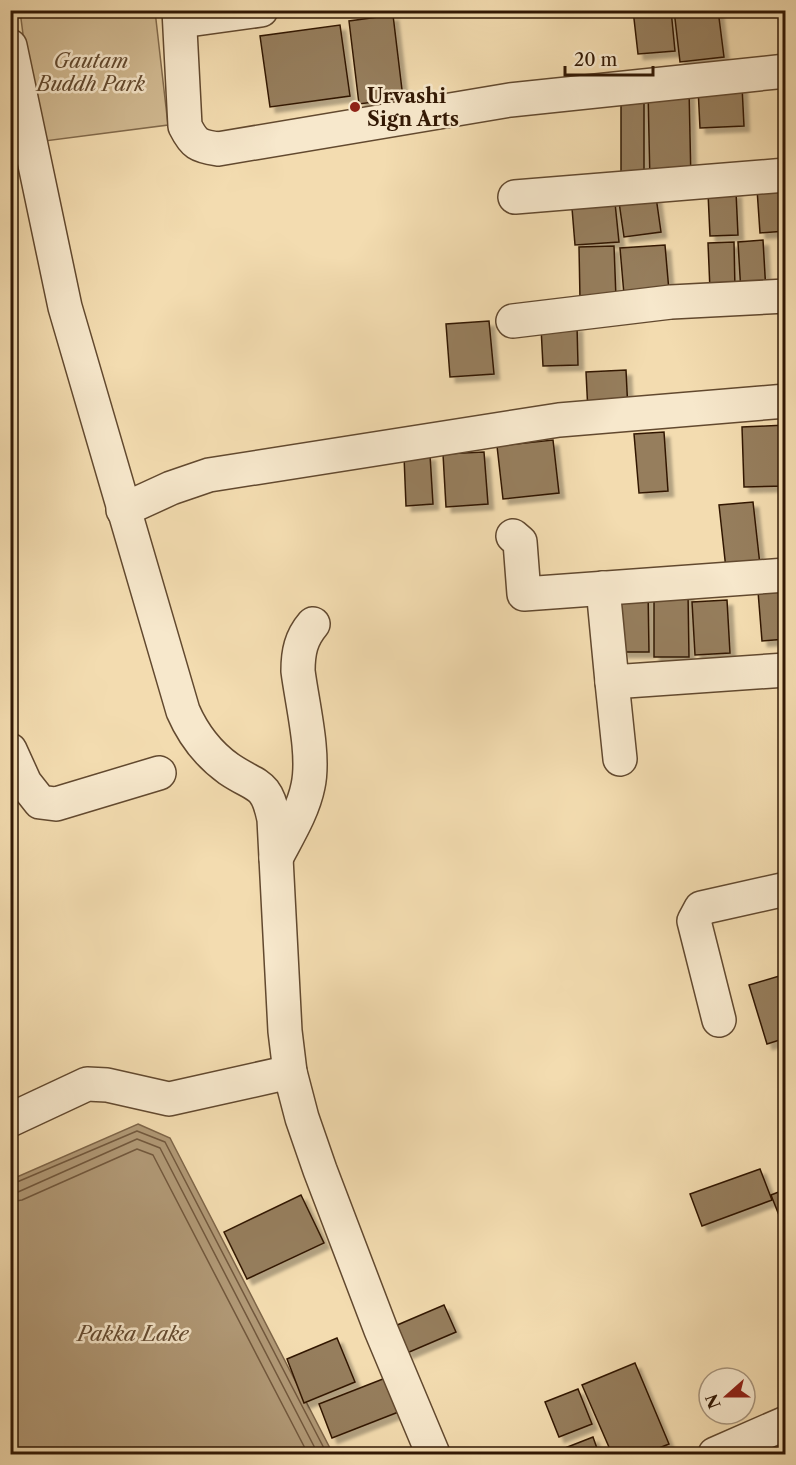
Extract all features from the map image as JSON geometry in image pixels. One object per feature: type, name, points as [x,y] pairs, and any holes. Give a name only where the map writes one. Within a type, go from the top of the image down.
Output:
[{"type":"street","points":[[261,10],[180,16],[185,126],[191,139],[201,147],[218,149],[510,100],[786,72]]},
{"type":"street","points":[[10,46],[65,307],[183,711],[192,731],[205,748],[229,769],[260,786],[270,800],[274,819],[285,1031],[290,1072],[302,1118],[320,1170],[381,1330],[433,1455]]},
{"type":"street","points":[[515,197],[786,175]]},
{"type":"street","points":[[513,321],[671,302],[786,296]]},
{"type":"street","points":[[123,510],[171,488],[209,475],[559,420],[786,401]]},
{"type":"street","points":[[513,536],[520,542],[524,594],[786,575]]},
{"type":"street","points":[[603,588],[620,759]]},
{"type":"street","points":[[276,860],[304,802],[309,780],[309,758],[298,659],[304,634],[313,624]]},
{"type":"street","points":[[612,682],[786,670]]},
{"type":"street","points":[[10,750],[25,783],[40,802],[56,804],[159,773]]},
{"type":"street","points":[[719,1020],[694,921],[701,908],[786,889]]},
{"type":"street","points":[[10,1120],[87,1084],[108,1084],[169,1099],[290,1072]]},
{"type":"street","points":[[715,1455],[786,1423]]},
{"type":"green space","name":"Gautam Buddh Park","points":[[20,11],[155,11],[168,125],[37,142]]},
{"type":"water","name":"Pakka Lake","points":[[138,1124],[170,1138],[333,1454],[11,1454],[10,1180]]},
{"type":"building","points":[[633,10],[671,10],[675,51],[638,54]]},
{"type":"building","points":[[674,10],[718,10],[724,57],[680,62]]},
{"type":"building","points":[[393,15],[403,98],[359,104],[349,21]]},
{"type":"building","points":[[340,25],[350,96],[270,107],[260,36]]},
{"type":"building","points":[[742,86],[744,126],[700,128],[698,88]]},
{"type":"building","points":[[689,89],[691,182],[650,183],[648,90]]},
{"type":"building","points":[[621,94],[644,94],[644,186],[621,186]]},
{"type":"building","points":[[786,187],[786,231],[760,233],[757,189]]},
{"type":"building","points":[[655,190],[661,232],[624,237],[618,195]]},
{"type":"building","points":[[736,192],[738,235],[710,236],[708,193]]},
{"type":"building","points":[[614,193],[619,242],[575,245],[571,196]]},
{"type":"building","points":[[763,240],[766,292],[741,293],[738,242]]},
{"type":"building","points":[[734,242],[735,290],[710,290],[708,243]]},
{"type":"building","points":[[665,245],[669,291],[624,295],[620,248]]},
{"type":"building","points":[[614,246],[616,298],[580,299],[579,247]]},
{"type":"building","points":[[489,321],[494,374],[450,377],[446,324]]},
{"type":"building","points":[[577,326],[578,365],[543,366],[541,327]]},
{"type":"building","points":[[626,370],[628,411],[588,412],[586,372]]},
{"type":"building","points":[[786,425],[786,486],[744,487],[742,427]]},
{"type":"building","points":[[664,432],[668,491],[639,493],[634,434]]},
{"type":"building","points":[[553,440],[559,493],[503,499],[497,446]]},
{"type":"building","points":[[484,452],[488,504],[446,507],[443,454]]},
{"type":"building","points":[[430,455],[433,504],[406,506],[404,456]]},
{"type":"building","points":[[753,502],[760,565],[726,569],[719,505]]},
{"type":"building","points":[[786,577],[786,639],[762,641],[757,579]]},
{"type":"building","points":[[648,590],[649,652],[622,652],[621,591]]},
{"type":"building","points":[[654,593],[688,593],[689,657],[654,657]]},
{"type":"building","points":[[727,600],[730,653],[695,655],[692,602]]},
{"type":"building","points":[[786,974],[786,1038],[767,1044],[749,985]]},
{"type":"building","points":[[760,1169],[772,1200],[702,1226],[690,1194]]},
{"type":"building","points":[[786,1189],[786,1233],[771,1195]]},
{"type":"building","points":[[301,1195],[324,1243],[247,1279],[224,1232]]},
{"type":"building","points":[[444,1305],[456,1332],[407,1353],[395,1326]]},
{"type":"building","points":[[337,1338],[355,1382],[304,1403],[287,1359]]},
{"type":"building","points":[[635,1363],[669,1444],[644,1454],[612,1454],[582,1385]]},
{"type":"building","points":[[388,1377],[401,1411],[332,1438],[319,1404]]},
{"type":"building","points":[[578,1389],[592,1424],[559,1437],[545,1402]]},
{"type":"building","points":[[593,1437],[599,1454],[567,1454],[565,1448]]},
{"type":"place","name":"Urvashi Sign Arts","points":[[355,107]]}]
